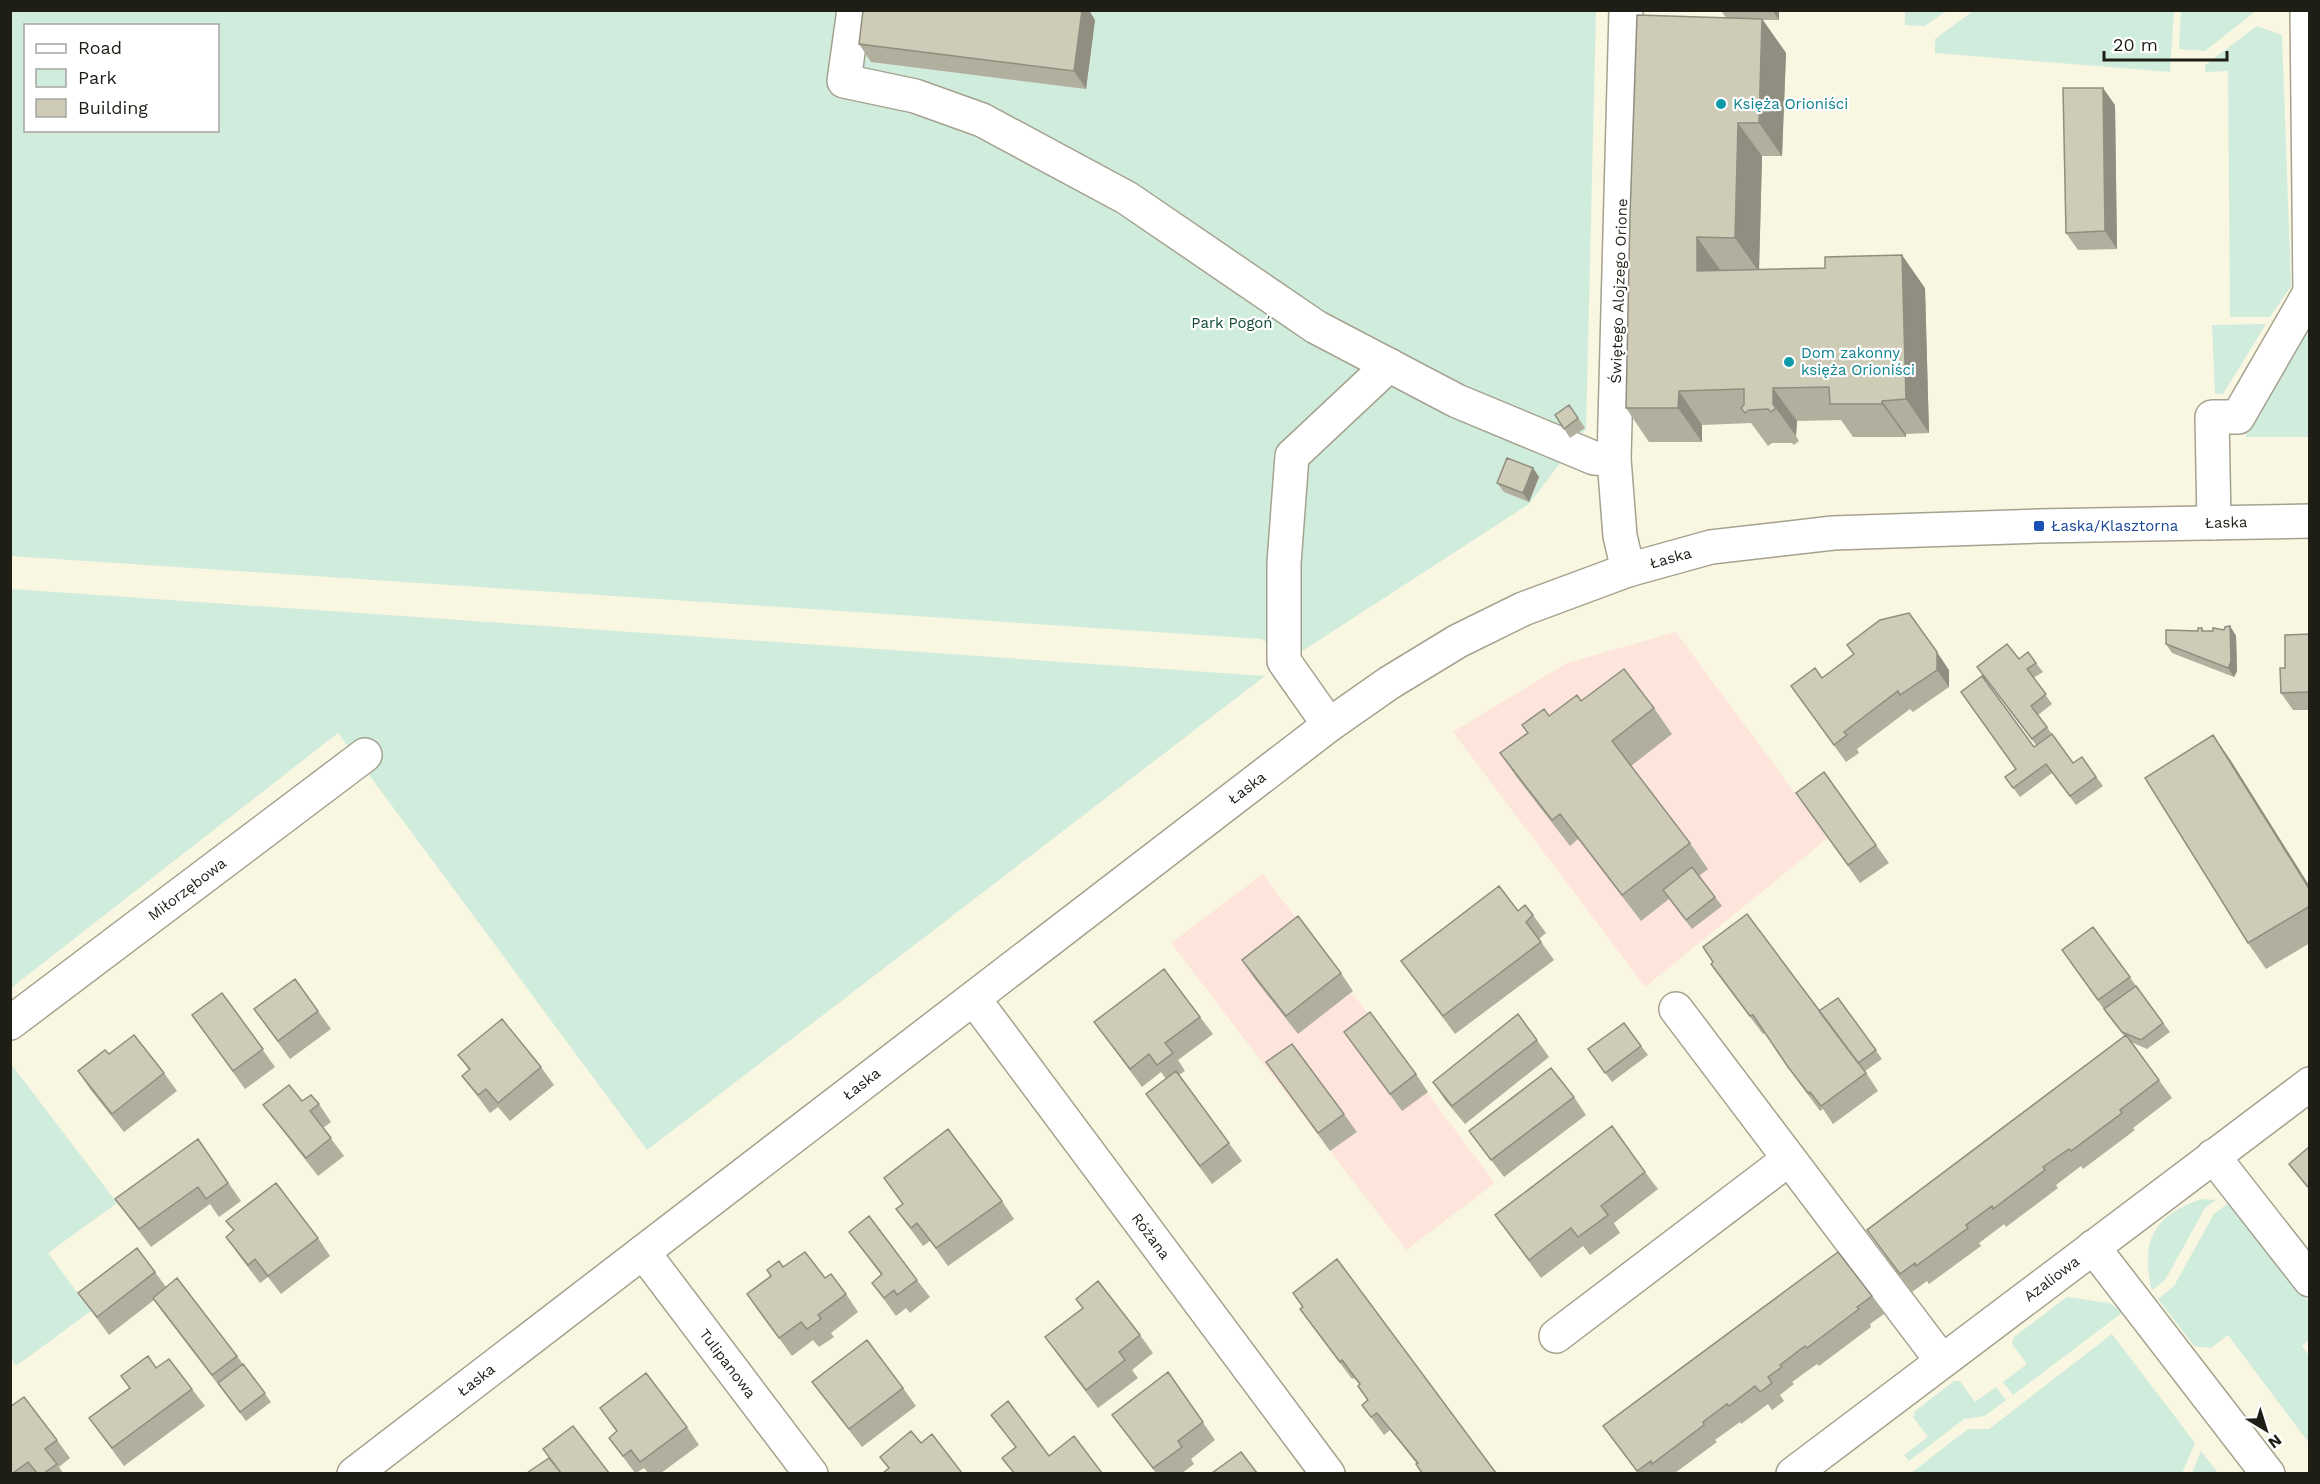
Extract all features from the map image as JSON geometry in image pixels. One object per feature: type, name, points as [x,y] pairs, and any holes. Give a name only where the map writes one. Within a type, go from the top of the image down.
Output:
[{"type":"street","points":[[854,10],[844,81],[915,96],[982,120],[1127,198],[1316,327],[1468,406],[1594,458],[1614,459]]},
{"type":"street","name":"Świętego Alojzego Orione","points":[[1626,10],[1614,459],[1620,536],[1628,570]]},
{"type":"street","points":[[2214,523],[2211,417],[2238,417],[2309,294],[2307,10]]},
{"type":"street","points":[[1329,724],[1284,661],[1284,563],[1292,456],[1389,366]]},
{"type":"street","name":"Łaska","points":[[354,1473],[974,999],[1329,724],[1389,683],[1458,641],[1523,609],[1628,570],[1711,547],[1833,533],[2039,526],[2310,521]]},
{"type":"street","name":"Miłorzębowa","points":[[10,1023],[365,755]]},
{"type":"street","name":"Różana","points":[[974,999],[1328,1473]]},
{"type":"street","points":[[1676,1009],[1942,1361]]},
{"type":"street","name":"Azaliowa","points":[[1793,1473],[2310,1084]]},
{"type":"street","points":[[2213,1156],[2310,1280]]},
{"type":"street","points":[[1556,1336],[1789,1159]]},
{"type":"street","points":[[2093,1247],[2268,1473]]},
{"type":"street","name":"Tulipanowa","points":[[644,1252],[811,1473]]},
{"type":"shaded area","points":[[1676,632],[1828,838],[1645,987],[1453,732],[1567,663]]},
{"type":"shaded area","points":[[1263,874],[1495,1183],[1406,1250],[1171,943]]},
{"type":"green space","points":[[1905,10],[1946,11],[1925,26],[1905,25]]},
{"type":"green space","points":[[2181,10],[2256,11],[2205,51],[2179,49]]},
{"type":"green space","name":"Park Pogoń","points":[[10,11],[1596,11],[1586,429],[1529,504],[1290,659],[1262,639],[11,556]]},
{"type":"green space","points":[[1973,11],[2174,11],[2170,72],[1935,53],[1935,39]]},
{"type":"green space","points":[[2257,26],[2282,35],[2291,286],[2270,317],[2230,317],[2228,71],[2205,72],[2205,65]]},
{"type":"green space","points":[[2266,324],[2223,394],[2215,394],[2212,325]]},
{"type":"green space","points":[[2304,327],[2309,327],[2309,437],[2245,437]]},
{"type":"green space","points":[[11,589],[1265,676],[647,1150],[338,733],[11,988]]},
{"type":"green space","points":[[11,1064],[117,1203],[48,1253],[91,1311],[16,1366],[11,1358]]},
{"type":"green space","points":[[2202,1199],[2216,1200],[2205,1208],[2165,1280],[2152,1290],[2148,1258],[2154,1232],[2172,1213]]},
{"type":"green space","points":[[2227,1204],[2241,1214],[2309,1302],[2309,1340],[2302,1346],[2309,1356],[2309,1443],[2228,1335],[2211,1348],[2194,1346],[2158,1299],[2174,1286],[2214,1214]]},
{"type":"green space","points":[[2067,1297],[2109,1303],[2123,1312],[2013,1395],[2003,1382],[2027,1364],[2012,1344],[2013,1338]]},
{"type":"green space","points":[[2112,1334],[2195,1443],[2182,1473],[1911,1473],[1968,1429],[1989,1429]]},
{"type":"green space","points":[[1954,1381],[1960,1381],[1975,1402],[1996,1387],[2006,1400],[1985,1416],[1964,1419],[1909,1461],[1904,1455],[1928,1437],[1913,1417],[1915,1411]]},
{"type":"green space","points":[[2201,1451],[2218,1473],[2192,1473]]},
{"type":"building","points":[[863,10],[1082,10],[1074,71],[859,44]]},
{"type":"building","points":[[1637,15],[1762,19],[1759,123],[1738,123],[1735,238],[1697,237],[1697,271],[1825,268],[1825,257],[1902,255],[1906,399],[1882,401],[1882,404],[1830,404],[1829,387],[1773,388],[1773,404],[1776,408],[1771,412],[1768,409],[1749,410],[1745,413],[1741,408],[1744,405],[1744,389],[1679,391],[1678,408],[1626,408]]},
{"type":"building","points":[[2063,88],[2103,88],[2105,231],[2066,233]]},
{"type":"building","points":[[1569,405],[1578,418],[1564,429],[1555,415]]},
{"type":"building","points":[[1507,458],[1533,468],[1523,493],[1497,483]]},
{"type":"building","points":[[1909,613],[1937,652],[1937,670],[1900,695],[1898,691],[1844,732],[1847,735],[1834,745],[1791,686],[1815,668],[1822,678],[1854,654],[1847,645],[1880,620]]},
{"type":"building","points":[[2230,626],[2231,662],[2228,668],[2166,644],[2166,630],[2198,631],[2198,628],[2202,628],[2202,631],[2213,631],[2213,628],[2224,630],[2225,627]]},
{"type":"building","points":[[2310,634],[2310,692],[2281,693],[2280,668],[2285,668],[2285,635]]},
{"type":"building","points":[[2007,644],[2019,659],[2028,652],[2036,663],[2027,669],[2046,694],[2031,706],[2047,727],[2032,739],[1977,667]]},
{"type":"building","points":[[1624,669],[1654,708],[1612,741],[1690,843],[1622,895],[1560,814],[1552,820],[1500,753],[1528,733],[1522,725],[1544,709],[1549,716],[1577,695],[1581,701]]},
{"type":"building","points":[[1982,676],[2034,747],[2052,734],[2073,763],[2082,757],[2096,777],[2070,796],[2046,764],[2013,788],[2005,777],[2016,769],[1961,692]]},
{"type":"building","points":[[2213,735],[2310,890],[2310,906],[2248,943],[2145,778]]},
{"type":"building","points":[[1824,772],[1876,845],[1848,865],[1796,793]]},
{"type":"building","points":[[1692,867],[1715,897],[1686,920],[1663,890]]},
{"type":"building","points":[[1499,886],[1518,911],[1525,905],[1533,915],[1526,922],[1541,942],[1443,1016],[1401,961]]},
{"type":"building","points":[[1747,914],[1866,1073],[1821,1106],[1810,1092],[1808,1093],[1753,1015],[1750,1016],[1711,964],[1713,962],[1703,947]]},
{"type":"building","points":[[1298,916],[1341,973],[1286,1016],[1242,960]]},
{"type":"building","points":[[2093,927],[2130,977],[2098,1000],[2062,950]]},
{"type":"building","points":[[1164,969],[1200,1017],[1165,1043],[1173,1053],[1157,1065],[1149,1054],[1130,1069],[1094,1022]]},
{"type":"building","points":[[295,979],[318,1011],[278,1041],[254,1009]]},
{"type":"building","points":[[2136,986],[2163,1023],[2141,1040],[2122,1032],[2104,1009]]},
{"type":"building","points":[[222,993],[263,1049],[233,1071],[192,1015]]},
{"type":"building","points":[[1838,998],[1876,1050],[1858,1063],[1819,1011]]},
{"type":"building","points":[[1370,1012],[1416,1074],[1390,1094],[1344,1032]]},
{"type":"building","points":[[1518,1014],[1537,1040],[1452,1106],[1433,1082]]},
{"type":"building","points":[[502,1019],[541,1067],[498,1103],[486,1089],[478,1095],[462,1076],[470,1069],[458,1055]]},
{"type":"building","points":[[1624,1023],[1641,1046],[1605,1073],[1588,1049]]},
{"type":"building","points":[[134,1035],[164,1073],[112,1114],[78,1071],[105,1050],[109,1054]]},
{"type":"building","points":[[2126,1035],[2159,1080],[2120,1110],[2122,1113],[2071,1151],[2069,1149],[2043,1167],[2045,1170],[1993,1209],[1992,1206],[1966,1225],[1968,1228],[1916,1266],[1915,1263],[1900,1274],[1867,1230]]},
{"type":"building","points":[[1292,1044],[1344,1114],[1318,1133],[1266,1062]]},
{"type":"building","points":[[1551,1068],[1574,1097],[1491,1160],[1469,1131]]},
{"type":"building","points":[[1176,1071],[1229,1143],[1200,1166],[1146,1094]]},
{"type":"building","points":[[289,1085],[302,1101],[311,1095],[319,1104],[310,1111],[331,1138],[306,1158],[263,1105]]},
{"type":"building","points":[[1612,1126],[1645,1172],[1601,1206],[1608,1215],[1578,1237],[1571,1228],[1529,1260],[1495,1215]]},
{"type":"building","points":[[948,1129],[1002,1201],[936,1248],[917,1223],[911,1228],[896,1209],[903,1204],[884,1178]]},
{"type":"building","points":[[198,1139],[228,1183],[206,1199],[198,1187],[139,1229],[115,1199]]},
{"type":"building","points":[[2309,1147],[2310,1184],[2307,1186],[2289,1164]]},
{"type":"building","points":[[276,1183],[318,1238],[268,1276],[255,1259],[248,1265],[226,1237],[234,1230],[226,1221]]},
{"type":"building","points":[[869,1216],[917,1280],[897,1295],[894,1290],[884,1298],[872,1283],[882,1274],[849,1232]]},
{"type":"building","points":[[137,1248],[155,1272],[97,1317],[78,1293]]},
{"type":"building","points":[[805,1252],[825,1278],[831,1274],[846,1294],[818,1315],[821,1319],[807,1329],[801,1322],[779,1338],[747,1294],[771,1276],[767,1270],[779,1261],[783,1267]]},
{"type":"building","points":[[1838,1252],[1872,1296],[1857,1307],[1859,1309],[1807,1348],[1805,1346],[1780,1365],[1782,1367],[1768,1377],[1772,1383],[1760,1392],[1755,1386],[1703,1422],[1704,1425],[1652,1464],[1651,1461],[1637,1471],[1603,1426]]},
{"type":"building","points":[[1337,1259],[1496,1473],[1422,1473],[1416,1464],[1418,1463],[1377,1413],[1371,1417],[1362,1405],[1368,1400],[1358,1386],[1360,1384],[1342,1360],[1340,1362],[1300,1309],[1303,1307],[1293,1293]]},
{"type":"building","points":[[177,1278],[237,1356],[212,1375],[153,1298]]},
{"type":"building","points":[[1098,1281],[1140,1335],[1119,1352],[1125,1360],[1086,1390],[1045,1337],[1083,1308],[1076,1299]]},
{"type":"building","points":[[867,1340],[903,1388],[849,1429],[812,1382]]},
{"type":"building","points":[[148,1356],[156,1368],[169,1359],[192,1389],[112,1448],[89,1418],[130,1388],[121,1376]]},
{"type":"building","points":[[243,1364],[265,1393],[240,1412],[218,1383]]},
{"type":"building","points":[[1168,1372],[1203,1422],[1178,1441],[1182,1447],[1153,1468],[1112,1415]]},
{"type":"building","points":[[646,1373],[687,1427],[640,1462],[631,1450],[623,1456],[609,1438],[617,1431],[600,1408]]},
{"type":"building","points":[[24,1397],[57,1440],[45,1449],[57,1464],[44,1473],[37,1473],[28,1462],[10,1473],[10,1407]]},
{"type":"building","points":[[1008,1401],[1049,1456],[1074,1436],[1102,1473],[1014,1473],[1002,1458],[1016,1447],[991,1415]]},
{"type":"building","points":[[573,1426],[609,1473],[561,1473],[543,1449]]},
{"type":"building","points":[[911,1431],[921,1443],[932,1434],[962,1473],[883,1473],[889,1468],[880,1457]]},
{"type":"building","points":[[1241,1452],[1257,1473],[1212,1473]]},
{"type":"building","points":[[549,1458],[561,1473],[527,1473]]},
{"type":"place","name":"Księża Orioniści","points":[[1721,104]]},
{"type":"place","name":"Dom zakonny księża Orioniści","points":[[1789,362]]},
{"type":"place","name":"Łaska/Klasztorna","points":[[2039,526]]}]
